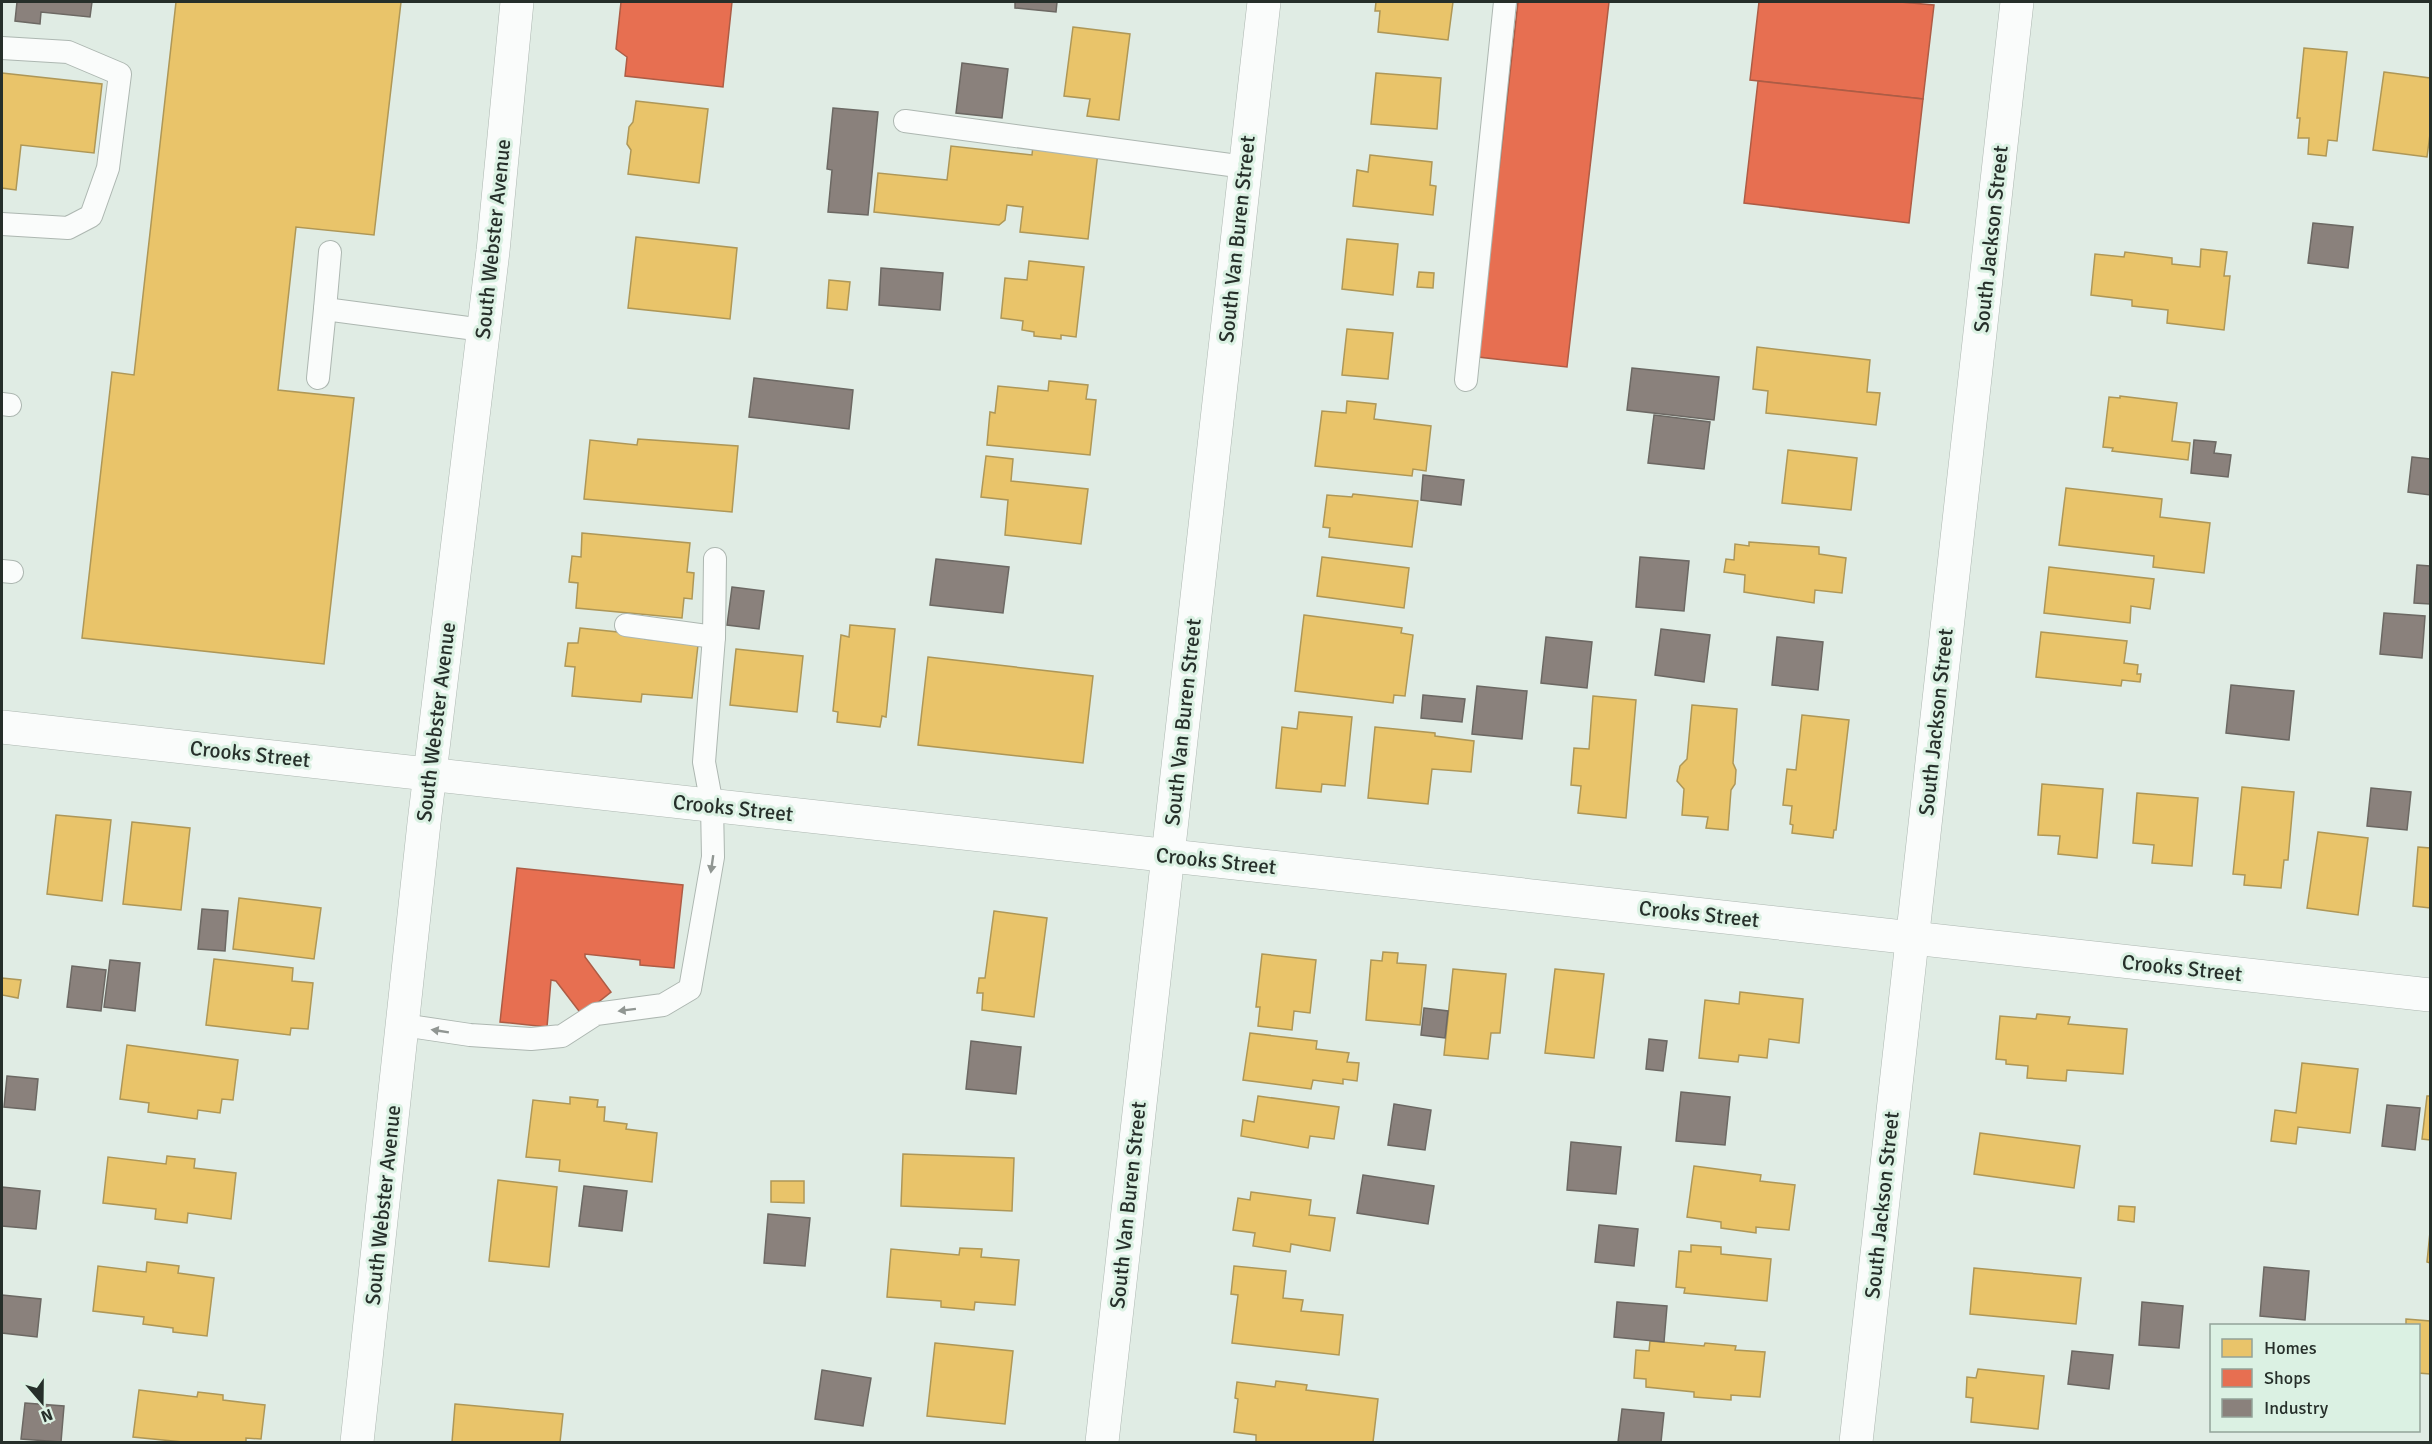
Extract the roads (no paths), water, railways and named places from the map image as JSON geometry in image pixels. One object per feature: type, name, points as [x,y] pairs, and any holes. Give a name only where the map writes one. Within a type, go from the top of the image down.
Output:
[{"type":"street","name":"South Webster Avenue","points":[[357,1443],[430,773],[483,330],[516,2]]},
{"type":"street","name":"South Van Buren Street","points":[[1102,1443],[1264,2]]},
{"type":"street","name":"South Jackson Street","points":[[1856,1443],[2017,2]]},
{"type":"street","name":"Crooks Street","points":[[2,727],[2430,995]]},
{"type":"lane","points":[[1466,380],[1505,2]]},
{"type":"lane","points":[[2,48],[68,52],[120,74],[108,168],[91,216],[68,228],[2,225]]},
{"type":"lane","points":[[905,121],[1245,166]]},
{"type":"lane","points":[[318,378],[330,252]]},
{"type":"lane","points":[[325,309],[483,330]]},
{"type":"lane","points":[[403,1025],[470,1035],[531,1039],[562,1036],[596,1014],[663,1005],[690,989],[713,857],[712,805],[704,762],[714,637],[715,560]]},
{"type":"lane","points":[[626,625],[714,637]]}]
